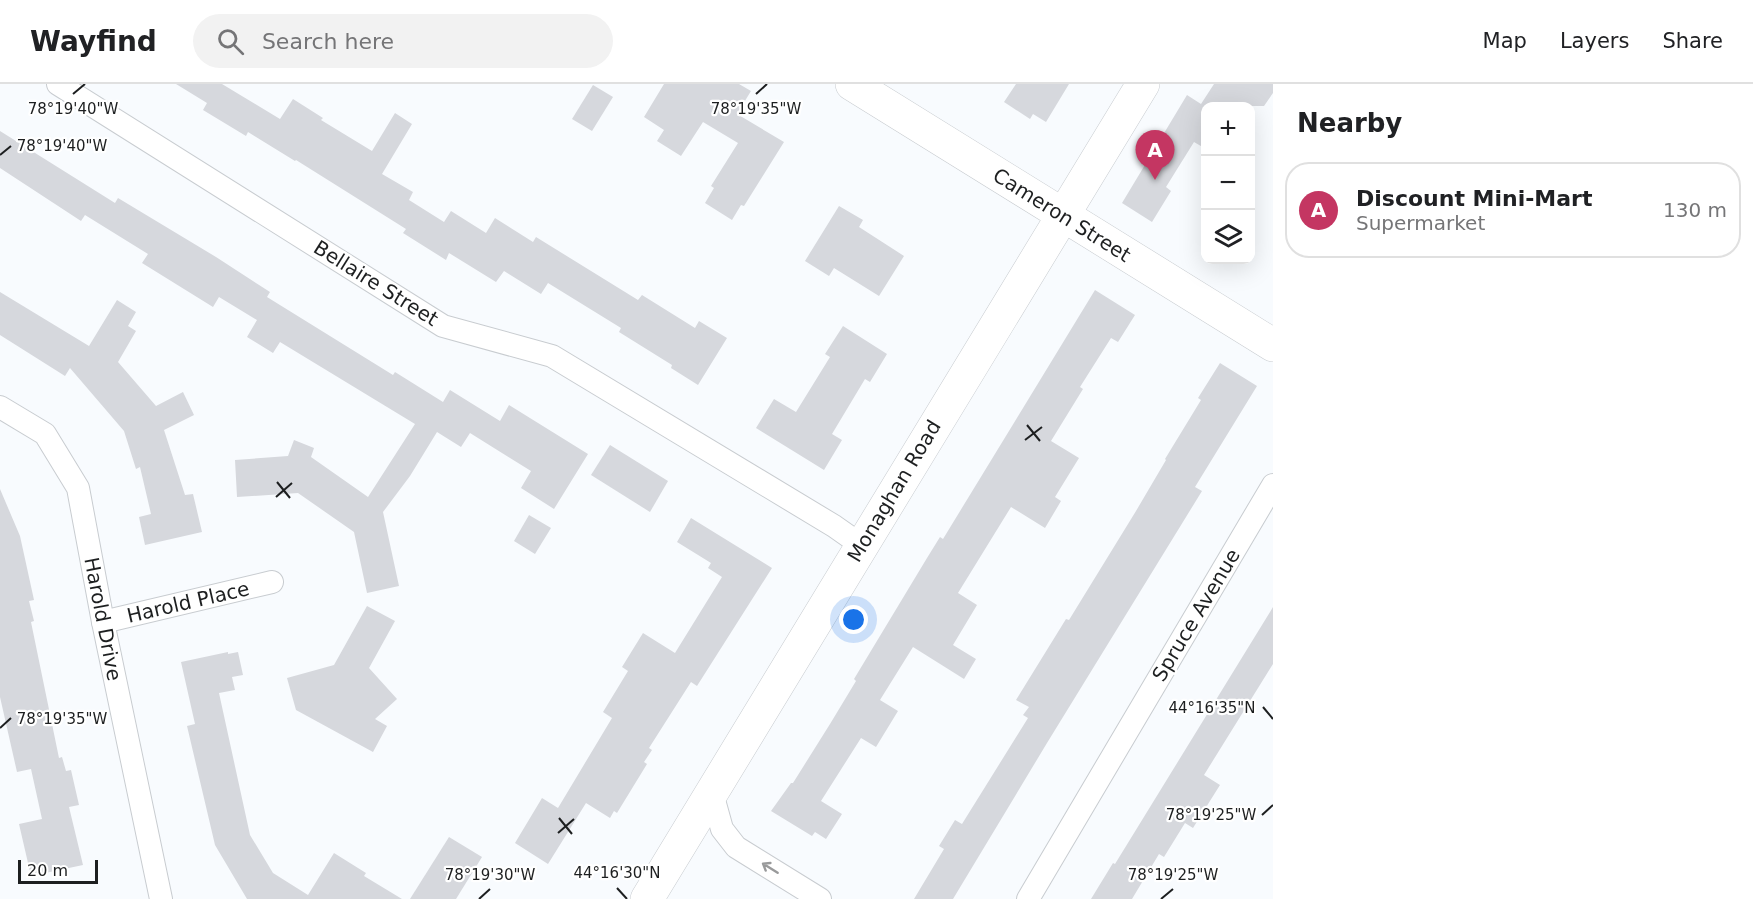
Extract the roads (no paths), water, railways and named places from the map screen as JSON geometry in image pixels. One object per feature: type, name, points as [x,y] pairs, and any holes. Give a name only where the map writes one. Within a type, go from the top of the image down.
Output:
[{"type":"street","name":"Bellaire Street","points":[[58,84],[443,326],[552,356],[834,526],[861,545]]},
{"type":"street","name":"Cameron Street","points":[[852,84],[1273,345]]},
{"type":"street","name":"Monaghan Road","points":[[647,899],[1143,84]]},
{"type":"street","name":"Harold Drive","points":[[0,407],[45,434],[78,488],[103,621],[161,899]]},
{"type":"street","name":"Spruce Avenue","points":[[1028,899],[1273,485]]},
{"type":"street","name":"Harold Place","points":[[103,621],[272,582]]},
{"type":"street","points":[[712,793],[722,829],[736,847],[820,899]]},
{"type":"place","name":"Discount Mini-Mart","points":[[1155,180]]}]
